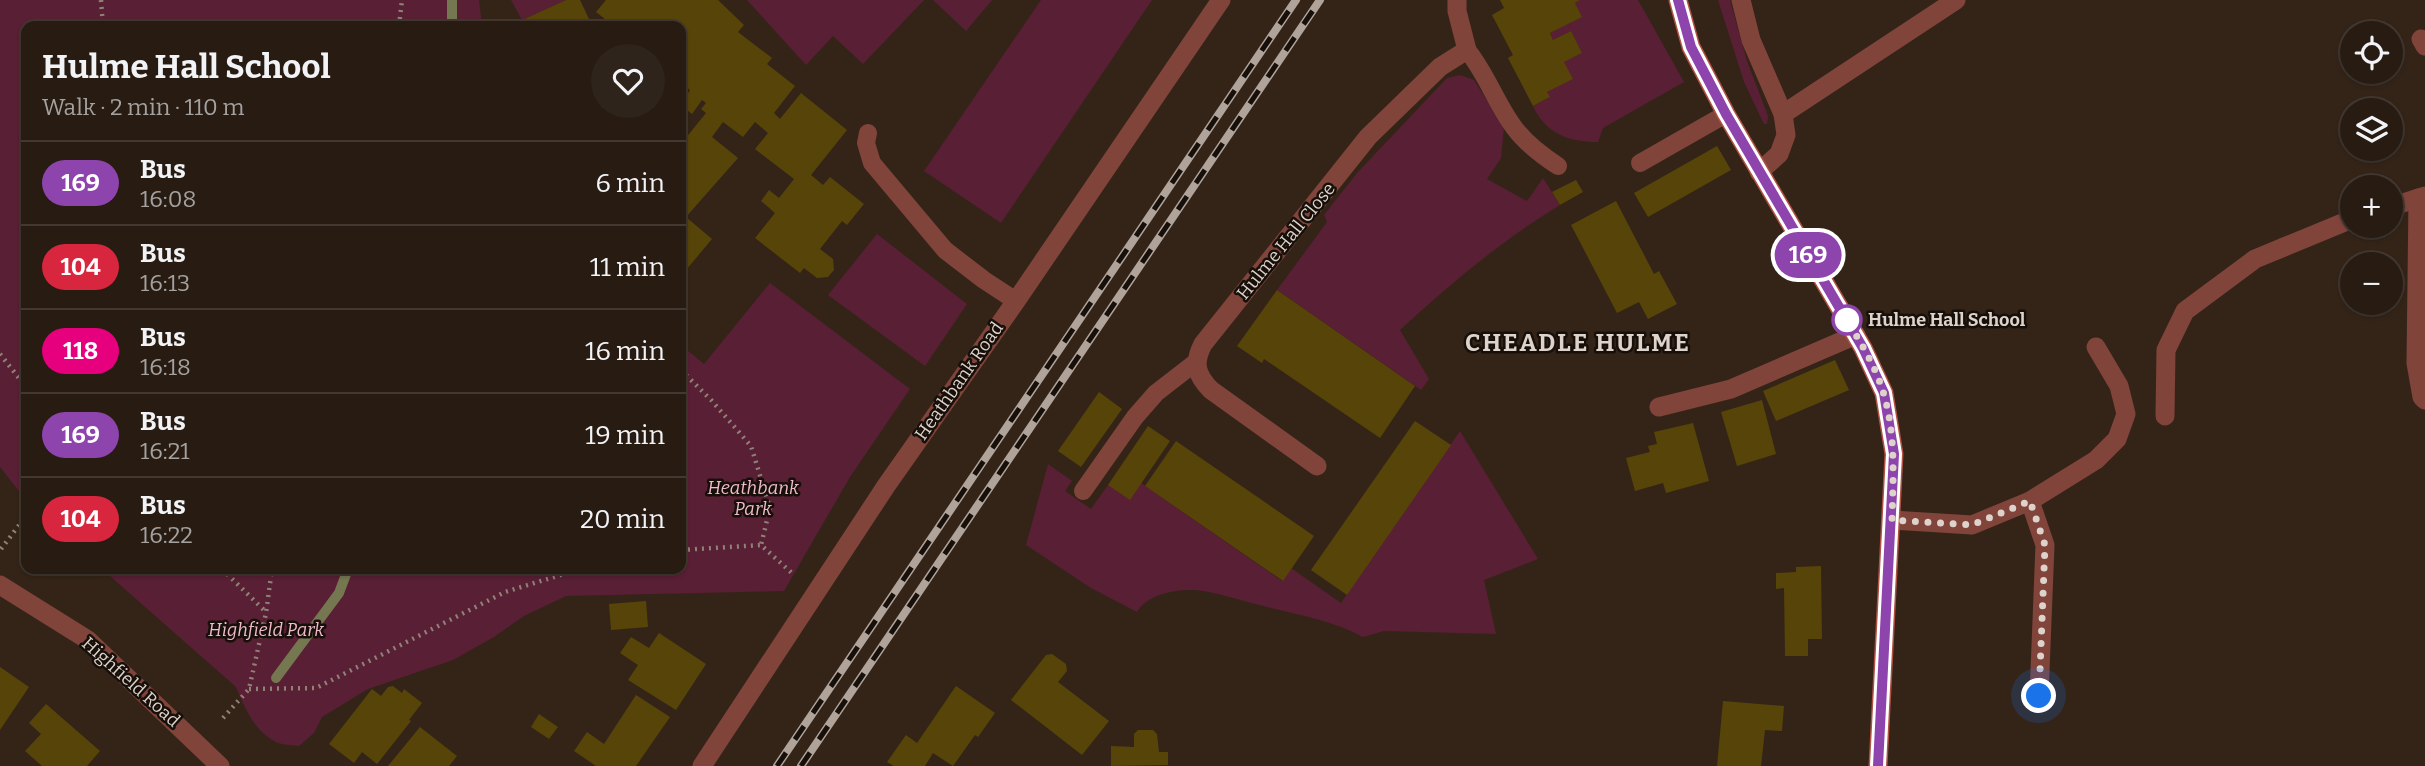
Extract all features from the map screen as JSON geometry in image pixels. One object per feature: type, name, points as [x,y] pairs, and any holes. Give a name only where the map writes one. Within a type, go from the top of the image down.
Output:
[{"type":"main road","points":[[1678,0],[1691,47],[1726,114],[1856,335],[1884,393],[1894,454],[1878,766]]},
{"type":"street","name":"Heathbank Road","points":[[702,766],[886,486],[1221,0]]},
{"type":"street","points":[[1457,0],[1457,11],[1467,50]]},
{"type":"street","points":[[1741,0],[1751,40],[1783,114],[1786,135],[1779,153],[1759,172]]},
{"type":"street","points":[[1783,114],[1955,0]]},
{"type":"street","name":"Hulme Hall Close","points":[[1196,362],[1203,344],[1368,137],[1440,67],[1467,50]]},
{"type":"street","points":[[2403,203],[2421,197],[2416,363],[2422,397],[2425,400]]},
{"type":"street","points":[[2165,416],[2166,350],[2185,310],[2255,259],[2340,224]]},
{"type":"street","points":[[1660,407],[1731,389],[1856,335]]},
{"type":"street","points":[[1892,520],[1972,525],[2030,501],[2096,460],[2117,439],[2126,414],[2119,386],[2096,347]]},
{"type":"street","points":[[1196,362],[1200,380],[1211,390],[1317,466]]},
{"type":"street","points":[[2030,501],[2045,545],[2039,696]]},
{"type":"street","name":"Highfield Road","points":[[0,585],[88,640],[220,766]]},
{"type":"lane","points":[[1467,50],[1481,68],[1511,124],[1536,151],[1558,166]]},
{"type":"lane","points":[[1640,163],[1726,114]]},
{"type":"lane","points":[[868,133],[866,143],[872,163],[945,250],[1016,301]]},
{"type":"lane","points":[[1083,491],[1135,417],[1157,393],[1196,362]]},
{"type":"path","points":[[101,0],[103,21]]},
{"type":"path","points":[[400,21],[402,0]]},
{"type":"path","points":[[0,354],[21,381]]},
{"type":"path","points":[[686,375],[751,446],[770,508],[761,545]]},
{"type":"path","points":[[1,549],[21,523]]},
{"type":"path","points":[[686,550],[761,545],[798,577]]},
{"type":"path","points":[[227,574],[266,613]]},
{"type":"path","points":[[223,718],[249,689],[266,613],[271,574]]},
{"type":"path","points":[[249,689],[316,688],[505,592],[564,574]]},
{"type":"green space","points":[[0,0],[479,0],[481,21],[21,21],[21,494],[0,467]]},
{"type":"green space","points":[[511,0],[566,0],[522,20]]},
{"type":"green space","points":[[747,0],[924,0],[863,64],[833,36],[806,65]]},
{"type":"green space","points":[[933,0],[992,0],[966,31]]},
{"type":"green space","points":[[1041,0],[1152,0],[1001,223],[924,171]]},
{"type":"green space","points":[[1577,0],[1638,0],[1684,82],[1603,128],[1598,142],[1568,138],[1552,130],[1538,116],[1533,106],[1549,98],[1547,92],[1572,79],[1564,62],[1582,53],[1571,31],[1553,40],[1550,33],[1581,17],[1575,3]]},
{"type":"green space","points":[[1718,0],[1730,0],[1747,61],[1768,116],[1767,124],[1764,124],[1744,82]]},
{"type":"green space","points":[[1460,75],[1474,80],[1504,127],[1501,158],[1487,179],[1527,201],[1543,178],[1560,205],[1477,264],[1400,330],[1429,379],[1421,390],[1277,290],[1327,222],[1324,215],[1357,173],[1447,78]]},
{"type":"green space","points":[[877,234],[967,304],[925,366],[828,295]]},
{"type":"green space","points":[[770,283],[910,389],[850,477],[784,591],[566,596],[524,616],[453,660],[368,689],[322,717],[314,733],[299,746],[278,743],[262,732],[251,718],[236,687],[108,574],[686,574],[686,349],[704,364]]},
{"type":"green space","points":[[1460,431],[1538,559],[1484,580],[1496,634],[1384,631],[1363,637],[1313,618],[1195,590],[1179,590],[1155,597],[1137,612],[1091,588],[1026,545],[1048,464],[1072,481],[1065,491],[1091,509],[1108,485],[1141,483],[1282,581],[1291,568],[1341,603]]},
{"type":"building","points":[[566,0],[580,0],[589,19],[585,21],[520,21]]},
{"type":"building","points":[[606,0],[718,0],[744,25],[738,32],[772,58],[767,64],[795,86],[774,113],[780,119],[801,93],[847,130],[811,175],[823,185],[830,177],[864,204],[847,225],[842,221],[820,249],[833,259],[834,270],[828,277],[817,278],[804,268],[800,273],[755,238],[775,213],[761,201],[769,190],[779,198],[794,179],[755,149],[768,133],[755,122],[743,137],[723,122],[712,137],[738,158],[686,217],[686,138],[706,113],[701,109],[706,103],[702,100],[692,114],[686,109],[686,97],[690,90],[686,87],[686,21],[608,21],[596,12]]},
{"type":"building","points":[[1500,0],[1580,0],[1575,3],[1582,17],[1550,33],[1553,40],[1571,31],[1582,53],[1564,62],[1573,79],[1547,92],[1550,97],[1533,106],[1508,58],[1513,55],[1492,15],[1504,8]]},
{"type":"building","points":[[1717,146],[1731,170],[1648,217],[1634,193]]},
{"type":"building","points":[[1576,180],[1583,192],[1560,205],[1552,192]]},
{"type":"building","points":[[1616,201],[1654,274],[1659,271],[1677,304],[1648,319],[1639,302],[1617,313],[1571,225]]},
{"type":"building","points":[[686,217],[712,239],[686,270]]},
{"type":"building","points":[[1277,290],[1415,386],[1380,438],[1264,359],[1262,363],[1237,346]]},
{"type":"building","points":[[1835,360],[1849,390],[1776,421],[1763,391]]},
{"type":"building","points":[[1099,392],[1122,409],[1081,467],[1058,451]]},
{"type":"building","points":[[1762,400],[1776,454],[1737,466],[1721,412]]},
{"type":"building","points":[[1415,421],[1451,445],[1347,595],[1311,570]]},
{"type":"building","points":[[1693,423],[1709,481],[1666,493],[1663,483],[1635,491],[1626,458],[1650,452],[1648,446],[1657,444],[1654,432]]},
{"type":"building","points":[[1148,426],[1170,441],[1130,500],[1108,485]]},
{"type":"building","points":[[1176,441],[1314,536],[1283,581],[1145,486]]},
{"type":"building","points":[[1821,566],[1822,639],[1808,639],[1808,656],[1785,656],[1784,588],[1776,589],[1776,573],[1796,572],[1796,567]]},
{"type":"building","points":[[646,601],[648,627],[611,630],[609,604]]},
{"type":"building","points":[[659,633],[706,664],[676,710],[628,680],[638,665],[620,653],[631,637],[649,648]]},
{"type":"building","points":[[1052,654],[1066,664],[1067,671],[1058,682],[1109,721],[1082,755],[1011,700],[1046,655]]},
{"type":"building","points":[[0,667],[29,687],[0,730]]},
{"type":"building","points":[[393,686],[402,693],[404,689],[422,703],[377,764],[362,752],[354,763],[329,744],[372,689],[381,696],[388,687]]},
{"type":"building","points":[[956,686],[995,713],[953,766],[933,753],[925,766],[894,766],[887,762],[906,735],[917,743]]},
{"type":"building","points":[[636,695],[670,717],[636,766],[596,766],[574,751],[587,732],[604,744]]},
{"type":"building","points":[[1723,701],[1784,706],[1782,731],[1765,730],[1761,766],[1717,766]]},
{"type":"building","points":[[46,704],[100,751],[87,766],[42,766],[25,751],[41,734],[29,723]]},
{"type":"building","points":[[539,714],[558,727],[549,739],[531,727]]},
{"type":"building","points":[[420,727],[457,756],[449,766],[388,766]]},
{"type":"building","points":[[1138,730],[1153,730],[1157,734],[1159,752],[1168,752],[1168,765],[1111,766],[1111,746],[1134,747],[1134,734]]},
{"type":"waterway","points":[[452,0],[452,21]]},
{"type":"waterway","points":[[276,678],[339,593],[346,574]]},
{"type":"railway","points":[[777,766],[1296,0]]},
{"type":"railway","points":[[801,766],[1320,0]]},
{"type":"bus line","name":"169","points":[[1678,0],[1691,47],[1726,114],[1863,348],[1884,393],[1894,454],[1878,766]]},
{"type":"place","name":"Hulme Hall School","points":[[1847,320]]},
{"type":"district","name":"CHEADLE HULME","points":[[1578,343]]},
{"type":"route","points":[[1847,320],[1842,312],[1884,393],[1894,454],[1892,520],[1972,525],[2030,501],[2045,545],[2039,696]]},
{"type":"park label","name":"Heathbank Park","points":[[753,498]]},
{"type":"park label","name":"Highfield Park","points":[[266,630]]}]
